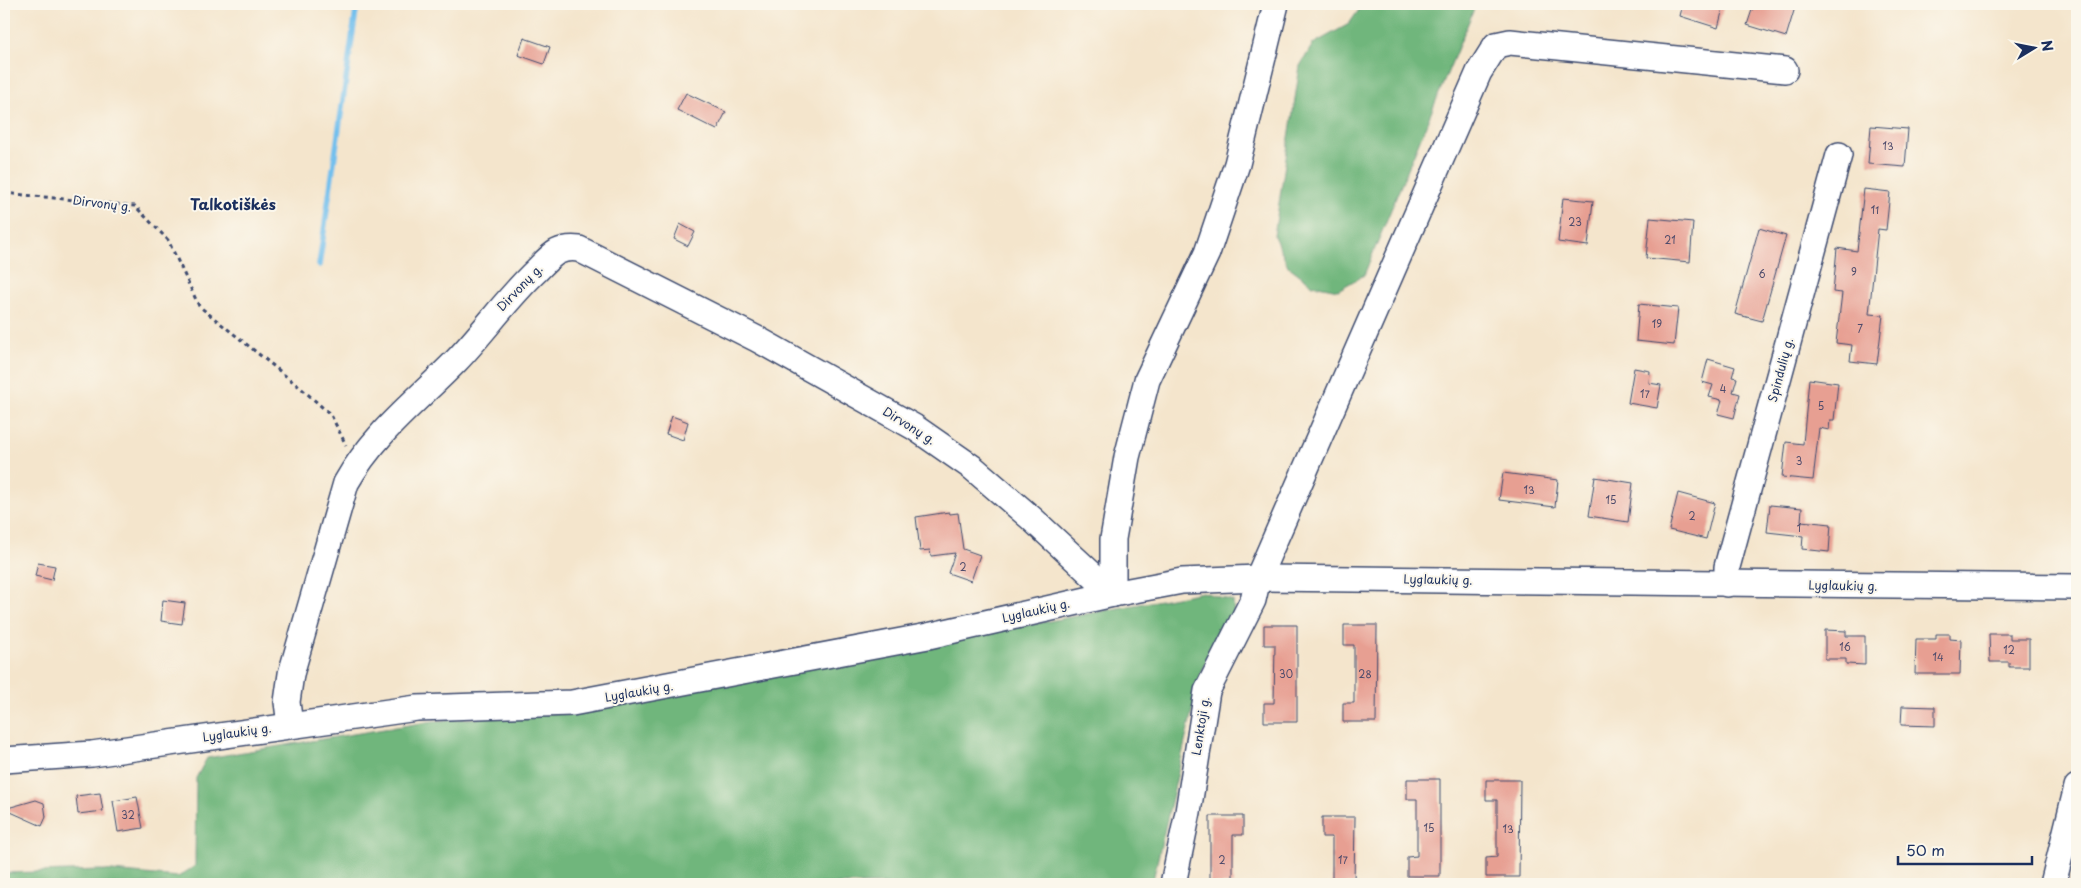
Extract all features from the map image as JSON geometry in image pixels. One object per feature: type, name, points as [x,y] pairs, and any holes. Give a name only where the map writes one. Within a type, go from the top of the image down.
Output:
[{"type":"street","points":[[1112,594],[1115,530],[1127,457],[1147,380],[1207,253],[1237,164],[1276,4]]},
{"type":"street","name":"Lenktoji g.","points":[[1174,884],[1188,812],[1206,691],[1253,600],[1258,578],[1479,72],[1496,45],[1510,42],[1785,70]]},
{"type":"street","name":"Spindulių g.","points":[[1727,584],[1727,567],[1838,156]]},
{"type":"street","name":"Dirvonų g.","points":[[358,461],[397,418],[457,360],[500,308],[530,277],[556,253],[568,248],[579,249],[757,339],[914,428],[973,468],[1031,518],[1112,594]]},
{"type":"street","points":[[290,725],[287,702],[291,674],[346,482],[358,461]]},
{"type":"street","name":"Lyglaukių g.","points":[[4,760],[92,754],[417,708],[572,703],[620,696],[928,636],[1112,594],[1182,581],[1258,578],[2077,587]]},
{"type":"street","points":[[2053,884],[2077,787]]},
{"type":"path","name":"Dirvonų g.","points":[[4,193],[135,206],[168,240],[199,306],[302,388],[331,415],[347,448],[358,461]]},
{"type":"green space","points":[[1363,4],[1476,4],[1364,275],[1338,290],[1313,285],[1288,266],[1274,236],[1300,66],[1313,44],[1349,24]]},
{"type":"green space","points":[[1203,592],[1233,601],[1234,614],[1202,669],[1152,884],[4,884],[4,873],[101,870],[178,877],[195,866],[196,778],[207,758],[433,721],[569,712]]},
{"type":"building","points":[[1683,4],[1724,4],[1718,28],[1680,16]]},
{"type":"building","points":[[1754,4],[1796,4],[1786,37],[1747,25]]},
{"type":"building","points":[[524,38],[550,47],[544,64],[518,55]]},
{"type":"building","points":[[686,93],[726,112],[717,130],[677,110]]},
{"type":"building","points":[[1871,126],[1908,129],[1905,167],[1868,164]]},
{"type":"building","points":[[1864,189],[1890,192],[1886,230],[1878,229],[1869,314],[1883,315],[1877,364],[1850,361],[1852,345],[1836,343],[1842,293],[1833,292],[1837,248],[1857,251]]},
{"type":"building","points":[[1563,198],[1593,201],[1588,246],[1558,242]]},
{"type":"building","points":[[1650,218],[1693,222],[1690,262],[1646,258]]},
{"type":"building","points":[[680,224],[695,232],[688,246],[674,239]]},
{"type":"building","points":[[1759,228],[1786,236],[1762,321],[1735,314]]},
{"type":"building","points":[[1639,304],[1678,308],[1674,345],[1636,341]]},
{"type":"building","points":[[1708,359],[1735,367],[1732,377],[1737,378],[1733,392],[1740,394],[1734,418],[1718,414],[1722,400],[1709,397],[1713,385],[1702,382]]},
{"type":"building","points":[[1634,368],[1650,371],[1649,383],[1661,385],[1657,408],[1628,403]]},
{"type":"building","points":[[1809,379],[1838,383],[1834,420],[1830,420],[1829,430],[1819,428],[1813,480],[1782,477],[1786,442],[1803,444]]},
{"type":"building","points":[[672,416],[688,422],[683,440],[666,434]]},
{"type":"building","points":[[1503,473],[1558,480],[1555,507],[1499,500]]},
{"type":"building","points":[[1595,477],[1633,483],[1628,522],[1589,516]]},
{"type":"building","points":[[1678,493],[1715,503],[1706,539],[1669,530]]},
{"type":"building","points":[[1770,505],[1802,508],[1801,521],[1831,524],[1829,552],[1802,549],[1803,536],[1767,532]]},
{"type":"building","points":[[949,512],[950,514],[958,513],[963,549],[980,555],[971,581],[948,573],[955,553],[931,556],[930,550],[920,551],[916,517]]},
{"type":"building","points":[[38,563],[55,566],[52,580],[35,576]]},
{"type":"building","points":[[163,600],[185,603],[182,624],[161,621]]},
{"type":"building","points":[[1264,625],[1297,625],[1297,722],[1264,722],[1264,703],[1274,703],[1275,645],[1264,645]]},
{"type":"building","points":[[1344,625],[1377,625],[1376,722],[1343,722],[1343,703],[1354,703],[1354,645],[1344,645]]},
{"type":"building","points":[[1825,630],[1846,631],[1846,636],[1865,636],[1865,665],[1846,664],[1846,659],[1825,659]]},
{"type":"building","points":[[1936,634],[1950,634],[1950,639],[1961,640],[1960,674],[1915,674],[1916,639],[1936,639]]},
{"type":"building","points":[[1989,634],[2010,634],[2010,639],[2029,639],[2029,667],[2009,667],[2009,662],[1990,662]]},
{"type":"building","points":[[1902,706],[1935,707],[1935,726],[1901,725]]},
{"type":"building","points":[[1407,779],[1440,779],[1440,876],[1407,876],[1407,857],[1417,856],[1417,799],[1407,799]]},
{"type":"building","points":[[1486,780],[1520,780],[1519,877],[1486,877],[1486,858],[1497,857],[1497,800],[1486,800]]},
{"type":"building","points":[[100,793],[103,811],[78,814],[76,796]]},
{"type":"building","points":[[137,797],[143,828],[118,832],[113,801]]},
{"type":"building","points":[[36,800],[44,803],[46,817],[42,826],[4,809]]},
{"type":"building","points":[[1210,816],[1243,816],[1243,835],[1233,835],[1233,884],[1210,884]]},
{"type":"building","points":[[1322,817],[1355,817],[1354,884],[1332,884],[1332,837],[1322,837]]},
{"type":"waterway","points":[[319,265],[357,4]]},
{"type":"district","name":"Talkotiškės","points":[[233,205]]}]
